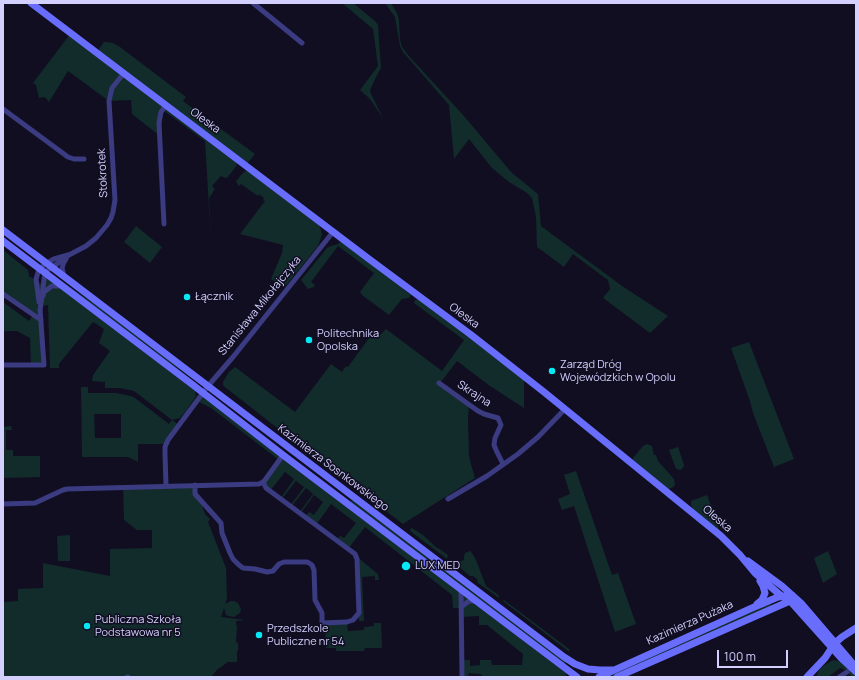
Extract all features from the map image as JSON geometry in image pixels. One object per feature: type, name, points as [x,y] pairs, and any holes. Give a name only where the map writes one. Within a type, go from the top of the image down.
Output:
[{"type":"street","name":"Oleska","points":[[31,3],[470,334],[715,531],[740,555],[755,573],[782,596],[791,598]]},
{"type":"street","points":[[253,3],[302,43]]},
{"type":"street","name":"Stokrotek","points":[[42,270],[49,265],[57,264],[69,255],[86,246],[96,238],[111,218],[115,200],[109,106],[112,88],[124,73]]},
{"type":"street","points":[[164,224],[159,123],[161,112],[166,105]]},
{"type":"street","points":[[3,109],[68,157],[74,159],[84,159]]},
{"type":"street","name":"Kazimierza Sosnkowskiego","points":[[3,230],[564,657],[575,664],[588,669],[614,670]]},
{"type":"street","name":"Stanisława Mikołajczyka","points":[[166,486],[164,454],[166,444],[171,436],[208,386],[333,232]]},
{"type":"street","name":"Kazimierza Sosnkowskiego","points":[[3,241],[461,590],[578,677]]},
{"type":"street","points":[[64,276],[62,265],[69,255]]},
{"type":"street","points":[[40,311],[42,270]]},
{"type":"street","points":[[3,365],[44,365],[36,279],[42,270]]},
{"type":"street","points":[[41,299],[44,292],[49,288],[55,285],[62,286]]},
{"type":"street","points":[[3,294],[41,320]]},
{"type":"street","name":"Skrajna","points":[[439,383],[478,410],[498,418],[501,426],[495,438],[494,445],[502,464]]},
{"type":"street","points":[[448,499],[478,482],[518,454],[538,437],[565,409]]},
{"type":"street","points":[[3,504],[35,503],[67,489],[259,484],[263,482],[283,455]]},
{"type":"street","points":[[195,485],[195,494],[221,523],[222,534],[230,553],[239,565],[243,568],[267,572],[272,571],[279,564],[284,562],[307,562],[312,565],[314,570],[315,600],[322,613],[322,623],[347,622],[353,620],[359,613],[357,559],[355,554],[266,488],[263,482]]},
{"type":"street","name":"Oleska","points":[[740,555],[782,586],[833,645],[856,667]]},
{"type":"street","points":[[752,608],[762,600],[765,593],[762,582],[755,573]]},
{"type":"street","points":[[461,590],[462,677]]},
{"type":"street","name":"Kazimierza Pużaka","points":[[598,677],[782,596]]},
{"type":"street","name":"Kazimierza Pużaka","points":[[617,677],[791,598]]},
{"type":"street","points":[[461,607],[467,602],[475,600]]},
{"type":"street","points":[[807,677],[820,664],[833,645],[856,628]]},
{"type":"street","name":"Oleska","points":[[833,645],[841,658],[856,672]]},
{"type":"street","points":[[564,657],[573,666],[578,677]]},
{"type":"street","points":[[820,664],[833,657],[841,658]]},
{"type":"street","points":[[558,663],[565,670],[566,677]]},
{"type":"street","points":[[839,677],[847,672]]},
{"type":"green space","points":[[342,3],[353,3],[378,25],[381,68],[370,90],[383,118],[370,99],[360,90],[378,66],[373,29]]},
{"type":"green space","points":[[385,3],[391,3],[397,13],[399,20],[400,40],[402,47],[408,55],[464,116],[511,172],[538,194],[541,226],[622,286],[668,316],[650,333],[603,298],[610,289],[608,280],[573,254],[564,267],[537,247],[536,217],[532,198],[492,168],[469,139],[454,159],[449,105],[403,52],[400,46],[395,17]]},
{"type":"green space","points":[[71,33],[97,52],[104,42],[113,43],[120,47],[186,97],[183,101],[255,154],[246,165],[234,157],[237,165],[228,177],[225,178],[221,176],[212,186],[215,189],[209,198],[211,241],[205,141],[163,110],[160,136],[132,114],[131,100],[109,101],[68,71],[49,102],[45,97],[39,98],[36,85],[33,83]]},
{"type":"green space","points":[[245,171],[248,171],[320,227],[322,234],[318,246],[284,288],[271,279],[282,253],[283,245],[240,234],[265,201],[259,194],[258,196],[241,184],[239,186],[238,185],[236,181]]},
{"type":"green space","points":[[136,226],[162,247],[150,263],[124,242]]},
{"type":"green space","points":[[340,242],[403,286],[403,289],[411,295],[409,298],[402,299],[389,315],[360,292],[374,273],[338,246],[311,282],[315,285],[314,287],[308,289],[301,280],[327,248]]},
{"type":"green space","points":[[3,250],[28,270],[29,276],[41,284],[45,272],[106,323],[195,391],[196,396],[180,418],[172,420],[134,391],[120,388],[105,388],[105,382],[92,381],[93,375],[110,351],[99,343],[104,329],[93,322],[59,364],[59,368],[50,368],[48,305],[41,306],[44,365],[31,365],[30,338],[17,331],[3,331],[3,302],[29,321],[33,315],[3,294]]},
{"type":"green space","points":[[66,285],[92,302],[195,379],[194,380],[158,356]]},
{"type":"green space","points":[[420,298],[524,376],[524,408],[490,386],[457,361],[441,382],[469,404],[469,455],[475,478],[403,524],[225,387],[223,382],[229,372],[235,367],[295,412],[331,364],[342,372],[346,366],[348,367],[374,331],[380,335],[386,329],[442,371],[464,340],[414,303],[415,300]]},
{"type":"green space","points":[[749,342],[794,459],[774,467],[753,413],[731,348]]},
{"type":"green space","points":[[81,387],[88,387],[88,393],[116,393],[131,396],[169,424],[172,420],[179,425],[166,444],[138,444],[138,462],[128,457],[82,457]],"holes":[[[94,414],[121,414],[121,438],[95,438]]]},
{"type":"green space","points":[[203,393],[566,673],[566,677],[484,677],[480,674],[469,673],[468,677],[462,677],[462,660],[470,660],[470,666],[480,665],[480,660],[491,660],[492,665],[522,665],[523,654],[487,625],[479,625],[479,616],[461,617],[461,608],[453,608],[452,595],[365,527],[348,549],[336,540],[340,536],[344,538],[356,523],[331,504],[316,525],[305,517],[309,512],[314,515],[323,502],[314,495],[300,514],[299,513],[313,494],[306,488],[291,507],[290,506],[304,487],[296,481],[281,500],[280,499],[294,479],[285,472],[270,491],[263,482],[279,460],[211,408],[197,401]]},
{"type":"green space","points":[[11,426],[12,430],[6,430],[6,450],[13,450],[13,456],[40,456],[40,477],[3,478],[3,427]]},
{"type":"green space","points":[[647,444],[652,446],[654,455],[656,455],[658,461],[674,479],[675,485],[673,487],[669,489],[662,488],[633,465],[633,458],[643,446]]},
{"type":"green space","points":[[678,447],[684,465],[680,470],[676,469],[669,450]]},
{"type":"green space","points":[[576,471],[612,575],[618,573],[636,624],[615,632],[574,506],[562,510],[558,499],[570,494],[564,475]]},
{"type":"green space","points":[[195,485],[205,514],[210,519],[208,522],[226,568],[227,598],[225,604],[234,601],[238,603],[241,609],[240,613],[234,617],[226,615],[224,608],[221,617],[245,620],[236,621],[236,642],[238,643],[237,662],[228,662],[217,670],[211,677],[3,677],[3,602],[18,601],[18,589],[43,588],[43,563],[110,576],[110,549],[152,548],[152,530],[137,530],[124,520],[123,487]]},
{"type":"green space","points":[[707,495],[722,537],[697,517],[691,505],[691,501]]},
{"type":"green space","points":[[352,499],[566,662],[564,665],[350,502]]},
{"type":"green space","points":[[411,528],[423,535],[436,547],[448,555],[447,559],[410,531]]},
{"type":"green space","points":[[70,535],[70,561],[58,561],[57,536]]},
{"type":"green space","points":[[470,551],[476,560],[486,586],[497,594],[499,598],[478,583],[477,579],[470,576],[459,567],[458,562],[464,560],[465,553]]},
{"type":"green space","points":[[828,551],[837,574],[823,583],[814,558]]},
{"type":"green space","points":[[356,556],[378,574],[379,580],[375,580],[375,576],[362,577],[364,621],[359,621]]},
{"type":"green space","points":[[503,600],[569,649],[570,651],[568,651]]},
{"type":"green space","points":[[770,603],[772,606],[611,677],[605,677]]},
{"type":"green space","points":[[347,622],[348,631],[364,630],[364,627],[374,626],[374,623],[381,623],[382,648],[365,648],[364,651],[336,651],[336,648],[326,648],[325,623]]},
{"type":"green space","points":[[833,660],[841,662],[856,677],[852,677],[845,670],[840,668],[828,677],[816,677],[819,670],[823,666]]},
{"type":"place","name":"Łącznik","points":[[187,297]]},
{"type":"place","name":"Politechnika Opolska","points":[[309,340]]},
{"type":"place","name":"Zarząd Dróg Wojewódzkich w Opolu","points":[[552,371]]},
{"type":"place","name":"LUX MED","points":[[406,566]]},
{"type":"place","name":"Publiczna Szkoła Podstawowa nr 5","points":[[87,626]]},
{"type":"place","name":"Przedszkole Publiczne nr 54","points":[[259,635]]}]
